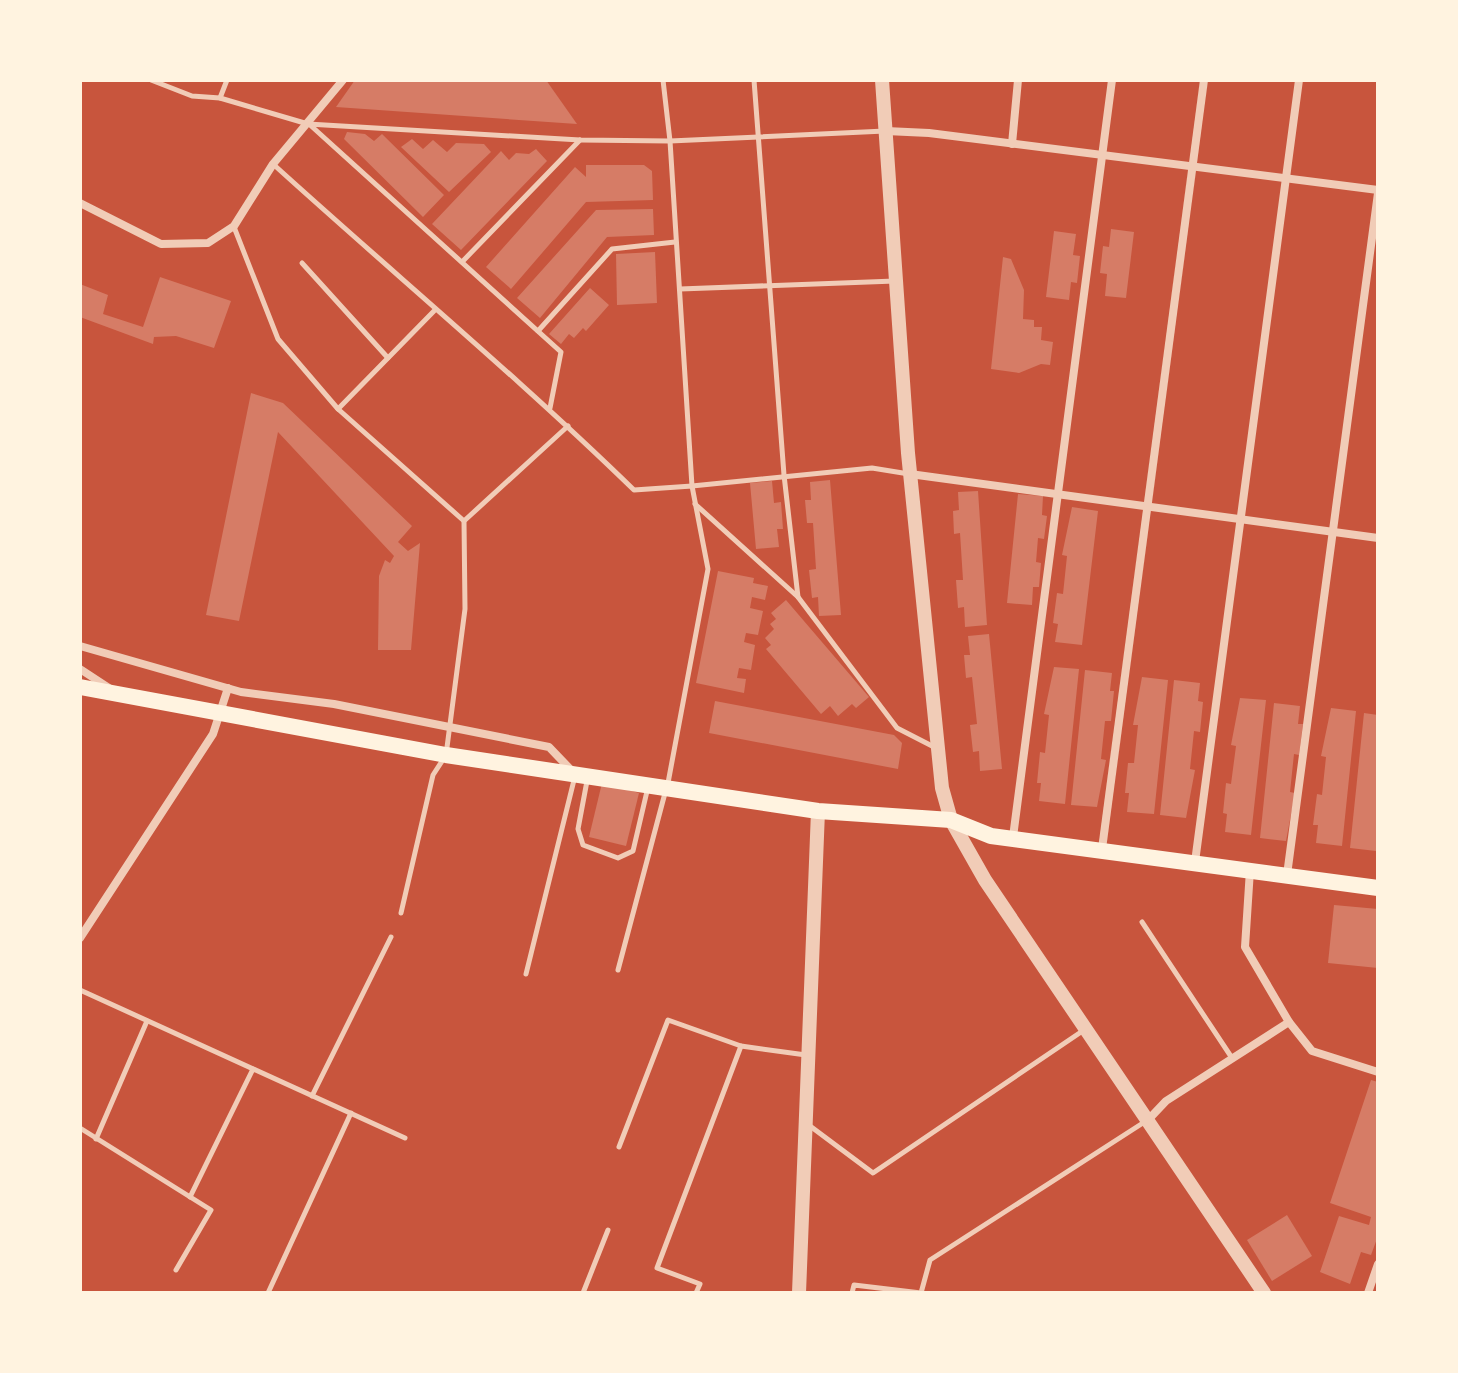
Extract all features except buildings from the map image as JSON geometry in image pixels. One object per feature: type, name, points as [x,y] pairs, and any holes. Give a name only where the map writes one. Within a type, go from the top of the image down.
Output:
[{"type":"main road","points":[[80,687],[113,690],[446,755],[818,811],[951,820],[991,836],[1378,888]]},
{"type":"street","points":[[80,203],[161,244],[208,243],[234,226],[273,164],[343,80]]},
{"type":"street","points":[[882,80],[910,474],[937,749],[951,820],[985,880],[1264,1293]]},
{"type":"street","points":[[1012,144],[1018,80]]},
{"type":"street","points":[[1013,837],[1112,80]]},
{"type":"street","points":[[1102,849],[1145,506],[1204,80]]},
{"type":"street","points":[[1195,862],[1238,519],[1299,80]]},
{"type":"street","points":[[886,131],[1193,166],[1378,192],[1287,876]]},
{"type":"street","points":[[910,474],[1378,538]]},
{"type":"street","points":[[80,646],[228,688],[334,704],[549,747],[582,775]]},
{"type":"street","points":[[80,669],[113,690]]},
{"type":"street","points":[[80,938],[213,734],[228,688]]},
{"type":"street","points":[[799,1293],[818,811]]},
{"type":"street","points":[[1250,870],[1245,947],[1289,1022],[1312,1051],[1378,1072]]},
{"type":"street","points":[[1148,1120],[1166,1101],[1289,1022]]},
{"type":"street","points":[[1368,1293],[1378,1264]]},
{"type":"lane","points":[[151,80],[192,96],[220,98],[308,124],[580,140],[670,141],[886,131]]},
{"type":"lane","points":[[220,98],[227,80]]},
{"type":"lane","points":[[618,970],[667,787],[708,569],[692,486],[670,141],[663,80]]},
{"type":"lane","points":[[754,80],[784,475],[798,597]]},
{"type":"lane","points":[[308,124],[561,352],[550,408]]},
{"type":"lane","points":[[462,262],[580,140]]},
{"type":"lane","points":[[273,164],[434,311],[550,408],[634,490],[872,468],[910,474]]},
{"type":"lane","points":[[234,226],[278,339],[338,409],[464,521],[465,609],[446,755],[433,775],[401,913]]},
{"type":"lane","points":[[538,331],[612,249],[675,242]]},
{"type":"lane","points":[[302,263],[388,358]]},
{"type":"lane","points":[[680,289],[897,281]]},
{"type":"lane","points":[[338,409],[434,311]]},
{"type":"lane","points":[[464,521],[568,426]]},
{"type":"lane","points":[[694,504],[798,597],[897,728],[937,749]]},
{"type":"lane","points":[[582,775],[578,829],[583,845],[618,858],[633,851],[649,785]]},
{"type":"lane","points":[[526,974],[582,775]]},
{"type":"lane","points":[[1142,922],[1232,1058]]},
{"type":"lane","points":[[312,1096],[391,937]]},
{"type":"lane","points":[[80,990],[405,1138]]},
{"type":"lane","points":[[619,1147],[668,1020],[741,1046],[808,1055]]},
{"type":"lane","points":[[96,1139],[147,1021]]},
{"type":"lane","points":[[806,1123],[873,1173],[1087,1029]]},
{"type":"lane","points":[[696,1293],[700,1284],[657,1268],[741,1046]]},
{"type":"lane","points":[[190,1197],[253,1069]]},
{"type":"lane","points":[[268,1293],[351,1113]]},
{"type":"lane","points":[[852,1293],[854,1285],[921,1293],[930,1260],[1148,1120]]},
{"type":"lane","points":[[80,1128],[211,1210],[176,1270]]},
{"type":"lane","points":[[583,1293],[608,1230]]}]
